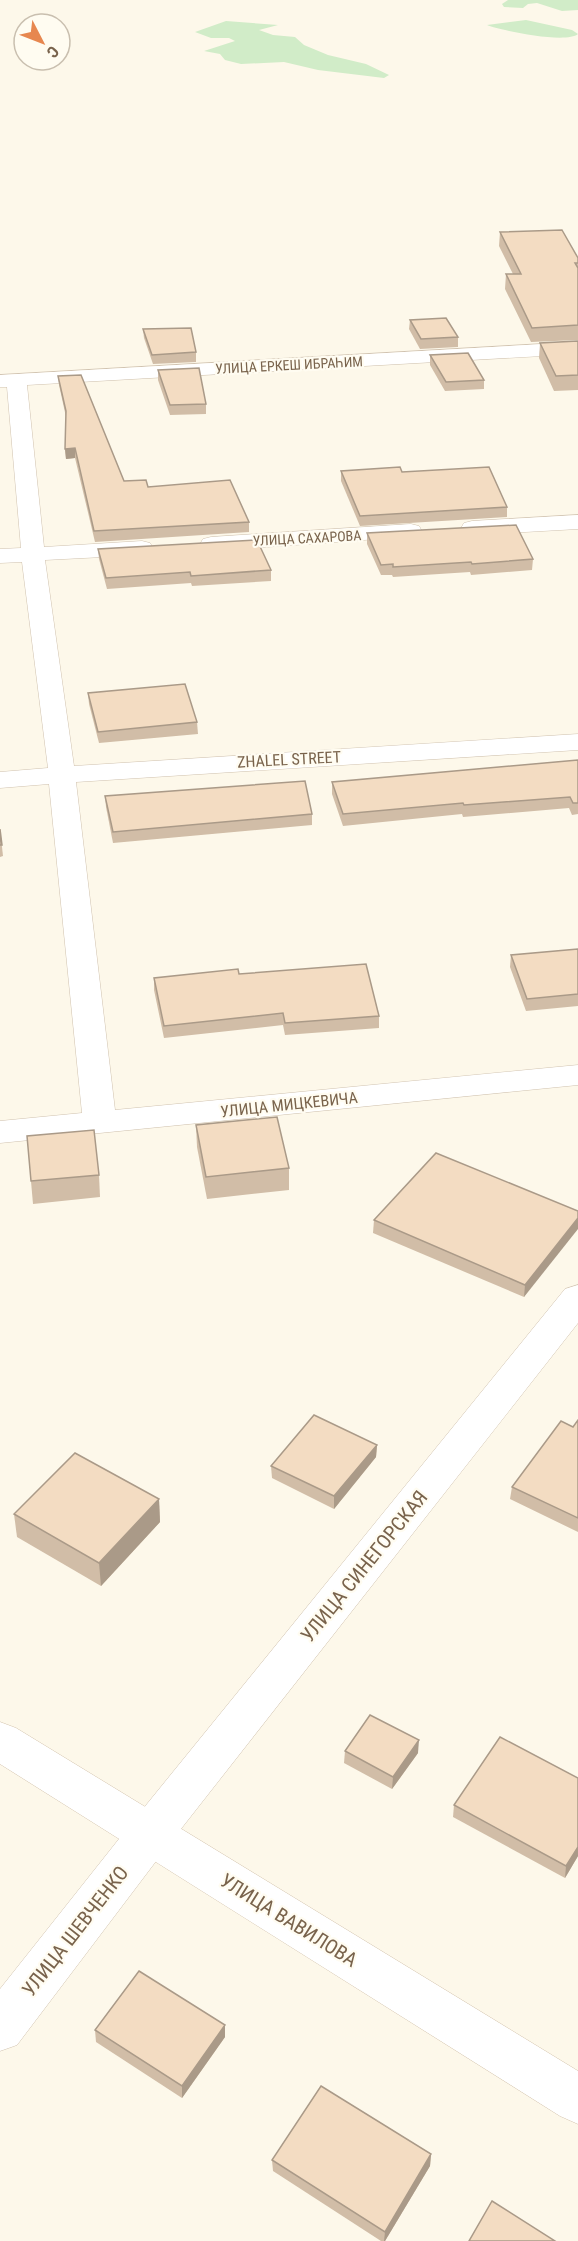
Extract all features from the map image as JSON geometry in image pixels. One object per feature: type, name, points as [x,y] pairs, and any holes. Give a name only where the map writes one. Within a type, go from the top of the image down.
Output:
[{"type":"street","name":"УЛИЦА ЕРКЕШ ИБРАҺИМ","points":[[8,380],[578,348]]},
{"type":"street","points":[[8,380],[62,776],[100,1123]]},
{"type":"street","name":"УЛИЦА САХАРОВА","points":[[188,545],[578,522]]},
{"type":"street","points":[[0,556],[164,546]]},
{"type":"street","name":"ZHALEL STREET","points":[[0,780],[191,765],[578,742]]},
{"type":"street","name":"УЛИЦА МИЦКЕВИЧА","points":[[0,1132],[578,1075]]},
{"type":"street","name":"УЛИЦА СИНЕГОРСКАЯ","points":[[150,1834],[578,1298]]},
{"type":"street","name":"УЛИЦА ВАВИЛОВА","points":[[0,1741],[578,2099]]},
{"type":"street","name":"УЛИЦА ШЕВЧЕНКО","points":[[0,2028],[150,1834]]},
{"type":"green space","points":[[508,0],[578,0],[578,10],[562,11],[537,3],[528,4],[523,8],[504,7],[502,4]]},
{"type":"green space","points":[[526,20],[572,30],[578,34],[561,38],[548,37],[487,25]]},
{"type":"green space","points":[[226,21],[278,25],[259,30],[273,35],[295,37],[304,45],[328,55],[366,64],[389,75],[384,78],[318,70],[284,62],[241,64],[225,60],[220,54],[204,51],[235,41],[229,38],[211,38],[195,32]]},
{"type":"building","points":[[562,230],[578,258],[578,263],[575,263],[578,268],[578,325],[532,328],[506,274],[521,274],[500,232]]},
{"type":"building","points":[[446,318],[458,337],[421,339],[410,320]]},
{"type":"building","points":[[191,328],[196,352],[152,355],[143,329]]},
{"type":"building","points":[[578,341],[578,375],[556,376],[540,343]]},
{"type":"building","points":[[468,353],[484,380],[446,382],[430,355]]},
{"type":"building","points":[[199,368],[206,404],[170,405],[158,370]]},
{"type":"building","points":[[81,375],[124,481],[146,480],[148,487],[230,480],[249,522],[94,531],[75,448],[65,449],[66,411],[58,376]]},
{"type":"building","points":[[400,467],[402,472],[489,467],[507,507],[360,516],[341,471]]},
{"type":"building","points":[[516,525],[533,559],[393,567],[393,564],[381,565],[367,533]]},
{"type":"building","points":[[257,540],[271,570],[191,576],[190,572],[106,578],[98,549]]},
{"type":"building","points":[[185,684],[197,722],[98,732],[88,693]]},
{"type":"building","points":[[578,760],[578,803],[573,803],[570,797],[464,805],[463,803],[343,814],[332,782]]},
{"type":"building","points":[[305,781],[312,814],[113,832],[105,796]]},
{"type":"building","points":[[578,949],[578,994],[527,999],[511,955]]},
{"type":"building","points":[[366,964],[379,1016],[285,1023],[283,1013],[164,1026],[154,978],[238,969],[239,974]]},
{"type":"building","points":[[277,1117],[289,1168],[206,1177],[196,1125]]},
{"type":"building","points":[[94,1130],[99,1175],[31,1181],[27,1136]]},
{"type":"building","points":[[436,1153],[578,1211],[578,1218],[525,1285],[374,1220]]},
{"type":"building","points":[[314,1415],[377,1445],[334,1496],[271,1466]]},
{"type":"building","points":[[578,1420],[578,1518],[512,1487],[561,1421],[573,1427]]},
{"type":"building","points":[[75,1453],[159,1499],[99,1563],[14,1514]]},
{"type":"building","points":[[370,1715],[419,1740],[393,1777],[345,1751]]},
{"type":"building","points":[[500,1737],[578,1778],[578,1847],[566,1866],[454,1805]]},
{"type":"building","points":[[139,1971],[225,2025],[182,2086],[95,2030]]},
{"type":"building","points":[[321,2086],[431,2154],[385,2232],[272,2160]]},
{"type":"building","points":[[492,2201],[555,2241],[469,2241]]}]
